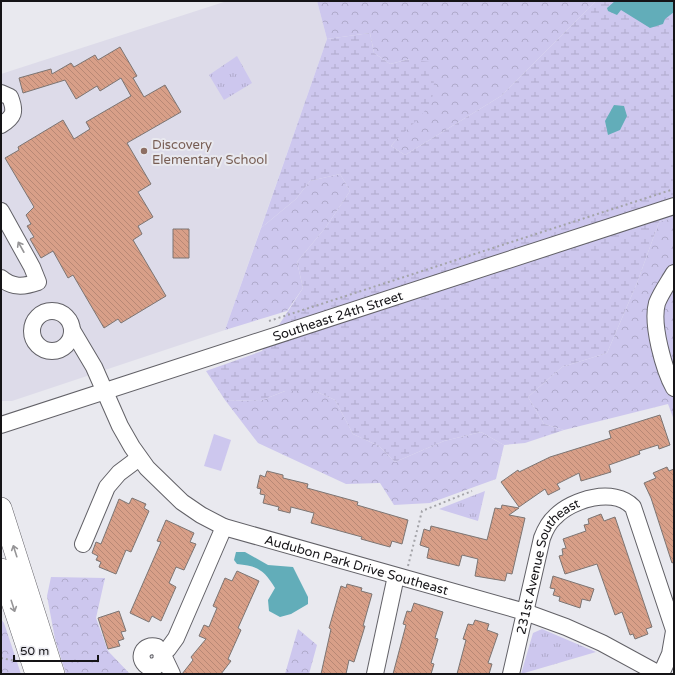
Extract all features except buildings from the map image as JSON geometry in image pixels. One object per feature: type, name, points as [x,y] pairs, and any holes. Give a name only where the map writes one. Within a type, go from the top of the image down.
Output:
[{"type":"main road","points":[[1,508],[54,674]]},
{"type":"main road","points":[[1,568],[27,668]]},
{"type":"street","points":[[1,93],[10,97],[14,108],[10,119],[1,125]]},
{"type":"street","name":"Southeast 24th Street","points":[[1,425],[674,206]]},
{"type":"street","points":[[1,211],[32,267],[38,282],[28,286],[17,286],[7,283],[1,278]]},
{"type":"street","points":[[674,273],[658,303],[655,313],[661,351],[674,388]]},
{"type":"street","name":"Audubon Park Drive Southeast","points":[[72,330],[94,367],[120,426],[139,458],[161,483],[182,502],[201,515],[224,527],[400,578],[525,612],[566,627],[602,643],[660,674]]},
{"type":"street","points":[[83,544],[107,486],[119,472],[139,458]]},
{"type":"street","name":"231st Avenue Southeast","points":[[511,674],[542,538],[547,526],[563,510],[604,495],[619,497],[629,502],[637,514],[674,630]]},
{"type":"street","points":[[172,674],[162,653],[168,649],[176,638],[224,527]]},
{"type":"street","points":[[375,674],[400,578]]},
{"type":"street","points":[[660,674],[670,654],[674,630]]},
{"type":"path","points":[[269,321],[674,189]]},
{"type":"path","points":[[400,578],[422,511],[472,491]]},
{"type":"path","points":[[1,658],[27,668]]},
{"type":"shaded area","name":"Discovery Elementary School","points":[[227,1],[317,1],[327,39],[225,330],[12,401],[1,401],[1,74]]},
{"type":"green space","points":[[317,1],[596,1],[501,96],[405,155],[391,146],[402,133],[410,59],[390,64],[374,53],[370,33],[327,39]]},
{"type":"green space","points":[[596,1],[674,1],[674,217],[659,222],[637,283],[607,353],[562,367],[528,397],[544,424],[564,430],[525,443],[504,445],[481,432],[444,441],[395,462],[379,446],[353,434],[335,400],[315,391],[285,391],[260,401],[225,400],[206,371],[262,351],[303,288],[297,262],[326,227],[350,191],[340,174],[310,181],[296,199],[261,228],[327,39],[370,33],[374,53],[390,64],[410,59],[430,62],[434,87],[433,96],[424,112],[391,146],[405,155],[501,96]]},
{"type":"green space","points":[[237,56],[252,83],[224,100],[209,75]]},
{"type":"green space","points":[[340,174],[350,191],[326,227],[297,262],[303,288],[287,311],[225,330],[261,228],[296,199],[310,181]]},
{"type":"green space","points":[[674,217],[674,420],[668,404],[564,430],[544,424],[528,397],[562,367],[607,353],[637,283],[659,222]]},
{"type":"green space","points":[[285,391],[315,391],[335,400],[353,434],[379,446],[395,462],[444,441],[481,432],[504,445],[496,479],[430,503],[394,505],[380,483],[346,484],[258,443],[225,400],[260,401]]},
{"type":"green space","points":[[214,434],[231,440],[221,471],[204,466]]},
{"type":"green space","points":[[485,491],[478,521],[439,509]]},
{"type":"green space","points":[[51,577],[105,578],[96,618],[108,651],[130,674],[66,674],[55,639],[47,596]]},
{"type":"green space","points":[[1,619],[4,623],[21,674],[1,674]]},
{"type":"green space","points":[[298,629],[317,645],[309,674],[285,674]]},
{"type":"green space","points":[[542,629],[596,652],[521,674],[533,633]]},
{"type":"water","points":[[615,1],[674,1],[674,12],[665,19],[663,24],[650,28],[621,10],[617,15],[608,11],[607,8]]},
{"type":"water","points":[[614,105],[624,106],[627,116],[620,130],[608,135],[605,121]]},
{"type":"water","points":[[236,552],[245,552],[268,565],[293,567],[308,597],[308,604],[291,614],[280,617],[269,611],[268,600],[275,588],[260,570],[250,566],[237,564],[234,560]]},
{"type":"place","name":"Discovery Elementary School","points":[[144,151]]}]
